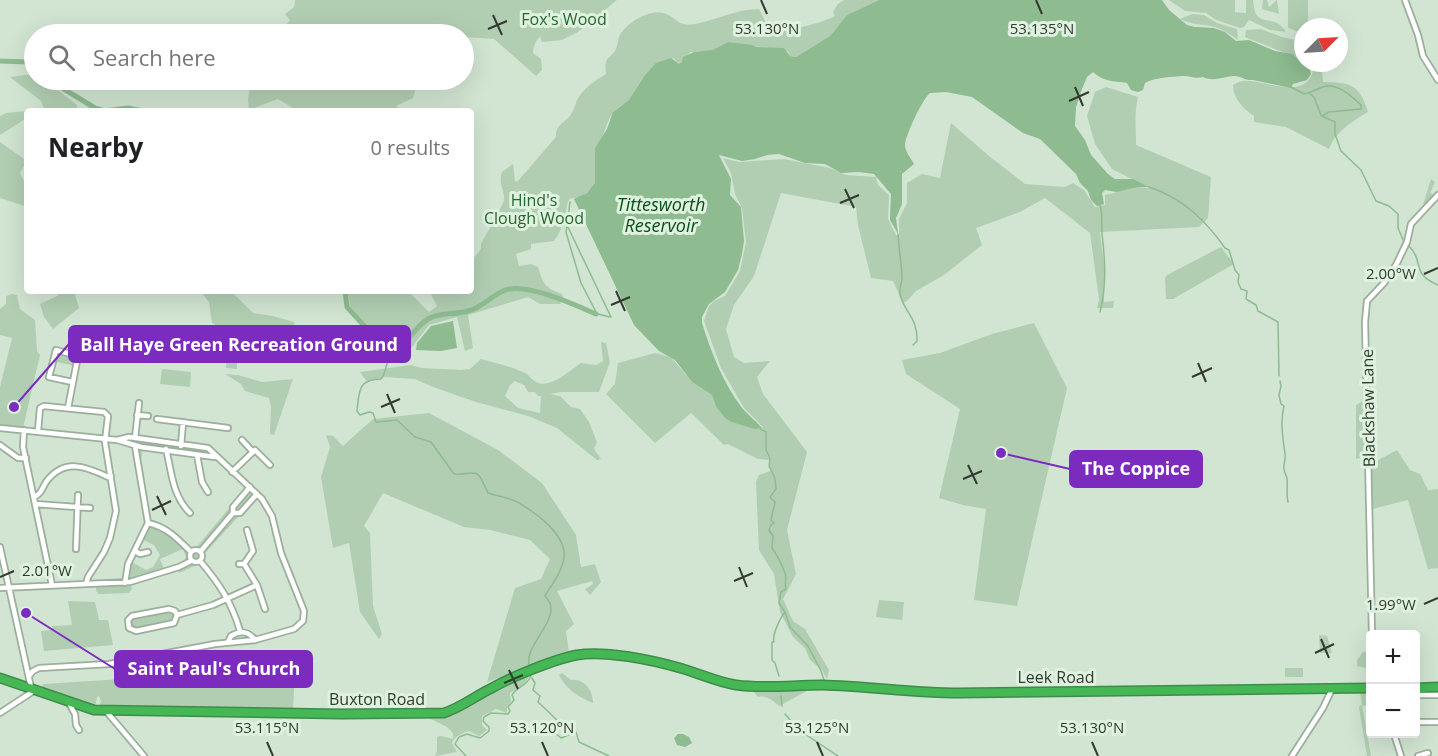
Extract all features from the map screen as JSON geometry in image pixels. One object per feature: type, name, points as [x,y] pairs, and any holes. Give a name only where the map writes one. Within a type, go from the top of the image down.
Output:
[{"type":"highway","name":"Buxton Road","points":[[0,678],[69,703],[111,714],[407,715],[444,713],[454,710],[511,679],[566,658],[588,654],[607,654],[661,664],[742,686]]},
{"type":"highway","name":"Leek Road","points":[[742,686],[775,688],[821,685],[929,693],[1366,688]]},
{"type":"highway","points":[[1420,688],[1438,687]]},
{"type":"street","points":[[1405,0],[1414,20],[1423,56],[1438,80]]},
{"type":"street","name":"Blackshaw Lane","points":[[1372,630],[1365,311],[1370,296],[1384,283],[1406,244],[1411,224],[1438,195]]},
{"type":"street","points":[[68,408],[83,338],[93,332]]},
{"type":"street","points":[[72,382],[49,377],[56,350],[78,356]]},
{"type":"street","points":[[135,438],[139,403]]},
{"type":"street","points":[[38,431],[42,407],[107,413],[104,439],[116,502],[115,520],[104,552],[86,584]]},
{"type":"street","points":[[138,415],[148,416]]},
{"type":"street","points":[[157,419],[228,428]]},
{"type":"street","points":[[181,446],[183,422]]},
{"type":"street","points":[[0,428],[127,441],[135,438],[205,448],[266,504],[272,516],[281,553],[304,611],[303,621],[294,629],[255,640],[228,642],[109,664],[37,669],[26,663]]},
{"type":"street","points":[[24,430],[23,447],[52,585]]},
{"type":"street","points":[[242,440],[270,465]]},
{"type":"street","points":[[127,441],[135,446],[215,457]]},
{"type":"street","points":[[166,444],[176,493],[190,513]]},
{"type":"street","points":[[0,445],[18,458],[26,458]]},
{"type":"street","points":[[125,583],[128,564],[148,523],[135,446]]},
{"type":"street","points":[[205,448],[208,452],[205,455]]},
{"type":"street","points":[[232,472],[253,452]]},
{"type":"street","points":[[197,454],[202,482],[208,492]]},
{"type":"street","points":[[34,497],[39,495],[53,475],[66,467],[82,466],[108,477],[111,476]]},
{"type":"street","points":[[200,552],[233,513],[233,507],[250,487]]},
{"type":"street","points":[[233,513],[240,513],[257,494]]},
{"type":"street","points":[[76,549],[78,495]]},
{"type":"street","points":[[35,504],[90,508]]},
{"type":"street","points":[[148,523],[169,531],[191,552]]},
{"type":"street","points":[[247,530],[252,551],[242,564],[257,585],[265,609]]},
{"type":"street","points":[[0,547],[32,690],[31,694],[0,713]]},
{"type":"street","points":[[191,552],[196,550],[200,552]]},
{"type":"street","points":[[135,551],[140,554],[146,553]]},
{"type":"street","points":[[191,552],[191,561]]},
{"type":"street","points":[[200,552],[202,555],[200,561]]},
{"type":"street","points":[[0,588],[125,583],[177,568],[191,561],[200,561]]},
{"type":"street","points":[[200,561],[228,598],[240,631]]},
{"type":"street","points":[[177,615],[196,611],[257,585]]},
{"type":"street","points":[[169,609],[177,615],[174,623],[161,626],[136,631],[131,630],[128,626],[128,620],[132,616],[169,609]]},
{"type":"street","points":[[228,642],[231,636],[240,631],[249,634],[255,640]]},
{"type":"street","points":[[29,676],[37,669]]},
{"type":"street","points":[[1292,756],[1333,689]]},
{"type":"street","points":[[1420,695],[1438,695]]},
{"type":"street","points":[[69,703],[75,714],[79,730]]},
{"type":"street","points":[[111,714],[144,756]]},
{"type":"street","points":[[1420,722],[1438,722]]},
{"type":"street","points":[[1395,738],[1401,756]]},
{"type":"street","points":[[1418,756],[1429,753]]},
{"type":"green space","name":"Fox's Wood","points":[[295,0],[617,0],[578,32],[562,40],[542,42],[540,36],[533,50],[533,53],[541,59],[542,70],[536,76],[494,39],[474,38],[474,24],[285,24],[290,20],[285,14],[294,7]]},
{"type":"green space","name":"Hind's Clough Wood","points":[[844,0],[879,0],[847,15],[830,36],[796,57],[790,56],[788,51],[728,42],[713,51],[691,52],[679,64],[673,58],[651,69],[628,101],[615,110],[611,116],[600,145],[595,183],[585,194],[568,201],[562,227],[554,241],[531,244],[531,249],[516,254],[519,266],[531,264],[538,267],[546,285],[562,294],[564,299],[560,304],[540,304],[528,297],[468,315],[473,348],[465,351],[457,317],[429,325],[412,347],[407,349],[409,358],[386,361],[385,342],[379,339],[350,306],[348,294],[411,294],[429,312],[437,306],[431,294],[474,294],[474,258],[481,249],[481,244],[504,200],[502,172],[513,164],[517,182],[556,137],[557,129],[569,117],[583,92],[606,74],[607,60],[615,50],[621,33],[630,24],[654,13],[666,14],[689,25],[742,11],[759,9],[771,33],[812,24],[835,16],[833,12]]},
{"type":"green space","points":[[1169,0],[1235,0],[1235,12],[1246,13],[1246,0],[1253,0],[1257,16],[1276,23],[1286,32],[1270,30],[1249,20],[1244,27],[1240,28],[1216,20],[1206,13],[1185,11]]},
{"type":"green space","points":[[1263,0],[1267,0],[1269,7],[1277,0],[1279,14],[1262,9]]},
{"type":"green space","points":[[1288,0],[1308,0],[1308,18],[1294,18],[1294,30],[1288,28]]},
{"type":"green space","points":[[1192,14],[1204,15],[1217,23],[1237,29],[1238,40],[1215,27],[1180,19]]},
{"type":"green space","points":[[1261,29],[1294,40],[1294,56],[1245,37],[1246,30]]},
{"type":"green space","points":[[1312,72],[1322,72],[1323,82],[1347,84],[1353,87],[1362,96],[1368,112],[1340,132],[1329,149],[1286,127],[1254,122],[1254,116],[1239,103],[1233,90],[1233,85],[1245,81],[1297,87],[1305,84]]},
{"type":"green space","points":[[24,75],[24,88],[10,77]]},
{"type":"green space","points":[[1106,87],[1138,97],[1136,145],[1211,177],[1208,218],[1199,227],[1100,232],[1104,265],[1104,302],[1114,301],[1113,308],[1097,308],[1099,299],[1090,233],[1045,198],[1020,212],[976,228],[982,245],[944,275],[916,291],[903,303],[893,281],[871,278],[856,207],[781,193],[754,276],[734,305],[726,329],[734,357],[744,363],[770,361],[757,377],[763,394],[807,452],[787,530],[796,574],[783,599],[793,621],[805,629],[829,670],[827,679],[822,670],[810,660],[805,648],[793,637],[780,612],[774,574],[759,550],[756,482],[759,475],[770,471],[770,460],[758,459],[728,444],[724,445],[691,413],[655,443],[606,394],[615,384],[618,363],[655,353],[671,357],[692,382],[712,395],[716,407],[725,418],[731,422],[760,429],[763,427],[744,408],[721,368],[704,321],[709,306],[725,296],[740,271],[746,242],[742,208],[735,194],[731,173],[723,158],[739,162],[784,159],[830,168],[846,175],[876,177],[878,185],[889,195],[888,219],[896,235],[899,235],[899,219],[907,203],[907,183],[922,174],[940,178],[951,123],[1025,184],[1065,187],[1073,183],[1084,190],[1095,207],[1105,205],[1105,195],[1138,187],[1149,188],[1112,169],[1095,144],[1087,116],[1095,92]]},
{"type":"green space","points":[[27,90],[58,90],[77,105],[78,108],[44,108],[41,101]]},
{"type":"green space","points":[[249,90],[415,90],[413,98],[396,106],[398,108],[293,108],[278,99],[249,108]]},
{"type":"green space","points":[[24,111],[24,120],[0,135],[0,116]]},
{"type":"green space","points":[[0,142],[24,159],[24,166],[20,173],[24,181],[24,206],[0,198]]},
{"type":"green space","points":[[1431,179],[1435,182],[1430,193],[1435,195],[1425,206],[1423,205]]},
{"type":"green space","points":[[1221,247],[1234,264],[1173,299],[1166,299],[1165,278],[1167,275]]},
{"type":"green space","points":[[75,294],[79,308],[53,329],[44,317],[40,304],[57,296]]},
{"type":"green space","points":[[202,294],[234,294],[253,313],[294,322],[295,331],[280,330],[248,339],[237,337],[237,369],[226,368],[228,332],[212,323],[209,302]]},
{"type":"green space","points":[[17,295],[20,309],[35,320],[37,351],[40,355],[23,428],[0,424],[0,387],[12,338],[0,335],[0,309],[6,304],[6,296]]},
{"type":"green space","points":[[1034,323],[1067,388],[1017,606],[974,600],[986,509],[939,498],[960,409],[906,374],[902,360],[940,353],[992,334]]},
{"type":"green space","points":[[601,342],[606,343],[610,362],[599,392],[550,394],[560,396],[571,407],[580,409],[589,422],[597,442],[594,449],[601,459],[597,460],[557,428],[528,416],[476,402],[415,379],[385,377],[367,382],[360,372],[411,365],[422,368],[461,370],[470,369],[481,359],[508,366],[544,384],[561,378],[581,363],[596,365],[603,361]],"holes":[[[515,381],[524,385],[528,392],[535,392],[541,396],[540,413],[518,408],[505,396],[510,385]]]},
{"type":"green space","points":[[56,350],[78,356],[75,366],[53,361]]},
{"type":"green space","points":[[162,369],[191,372],[190,387],[160,384]]},
{"type":"green space","points":[[225,374],[262,382],[293,379],[274,435],[270,434],[269,398],[245,391],[241,384]]},
{"type":"green space","points":[[1365,400],[1366,456],[1356,459],[1356,405]]},
{"type":"green space","points":[[429,413],[498,450],[542,483],[576,535],[581,567],[595,564],[601,582],[590,595],[585,589],[593,584],[592,581],[557,591],[574,624],[566,631],[569,653],[487,682],[515,588],[541,579],[550,559],[530,540],[490,530],[464,527],[383,493],[364,526],[370,533],[373,606],[382,634],[379,639],[360,612],[349,543],[333,548],[321,477],[330,447],[326,435],[333,436],[343,446],[373,419]]},
{"type":"green space","points":[[127,438],[205,448],[208,452],[205,455],[143,448],[141,461],[137,462],[135,446],[126,444]]},
{"type":"green space","points":[[1397,450],[1410,470],[1420,474],[1428,490],[1438,489],[1438,568],[1428,569],[1408,500],[1372,509],[1371,464]]},
{"type":"green space","points":[[250,490],[254,492],[254,496],[197,562],[199,564],[179,573],[177,568],[186,557],[183,549],[160,559],[164,569],[130,579],[125,577],[130,561],[146,570],[153,567],[160,555],[154,545],[141,539],[148,523],[162,527],[190,555],[230,507],[233,510]]},
{"type":"green space","points":[[130,582],[132,589],[129,593],[99,594],[96,591],[96,584]]},
{"type":"green space","points":[[879,600],[904,602],[902,620],[876,617]]},
{"type":"green space","points":[[68,601],[95,602],[99,620],[108,620],[113,645],[44,651],[41,631],[52,630],[52,626],[72,625]]},
{"type":"green space","points":[[169,610],[176,615],[173,622],[136,630],[131,628],[132,618]]},
{"type":"green space","points":[[1319,635],[1327,636],[1332,653],[1320,653]]},
{"type":"green space","points":[[296,650],[293,709],[99,707],[101,701],[99,696],[95,707],[41,689],[43,684],[139,678]]},
{"type":"green space","points":[[1363,652],[1366,652],[1366,668],[1357,666],[1357,660]]},
{"type":"green space","points":[[1285,668],[1303,668],[1303,677],[1285,677]]},
{"type":"green space","points":[[562,673],[571,680],[584,683],[591,694],[593,703],[569,689],[559,675]]},
{"type":"green space","points":[[529,676],[525,683],[510,693],[511,701],[507,707],[507,713],[496,709],[482,716],[482,725],[487,730],[479,736],[469,731],[462,734],[452,743],[457,752],[435,756],[437,737],[453,739],[453,733],[447,727],[427,717],[453,716],[487,695]]},
{"type":"green space","points":[[753,691],[807,691],[779,706],[772,700],[758,697]]},
{"type":"green space","points":[[1360,692],[1366,692],[1366,705],[1362,706],[1371,756],[1367,756],[1359,707],[1362,705]]},
{"type":"water","name":"Tittesworth Reservoir","points":[[879,0],[1162,0],[1169,10],[1187,25],[1214,28],[1225,32],[1236,41],[1249,40],[1275,51],[1292,54],[1294,56],[1294,72],[1310,72],[1311,74],[1307,80],[1293,84],[1291,88],[1236,76],[1214,79],[1183,76],[1149,81],[1145,83],[1143,90],[1138,92],[1131,90],[1127,83],[1105,79],[1093,72],[1087,77],[1076,107],[1075,126],[1085,140],[1091,155],[1108,174],[1115,179],[1133,179],[1149,187],[1117,192],[1105,190],[1102,193],[1104,204],[1097,206],[1076,174],[1040,139],[1023,133],[972,97],[946,92],[930,93],[919,110],[905,146],[914,164],[902,174],[902,204],[896,218],[898,234],[890,220],[891,194],[874,174],[841,173],[825,164],[805,163],[779,154],[742,161],[719,155],[731,179],[730,195],[741,207],[744,241],[738,270],[725,292],[709,304],[702,317],[702,323],[723,378],[742,408],[762,428],[755,429],[725,418],[716,407],[712,395],[692,382],[675,360],[659,351],[634,325],[574,199],[587,193],[595,183],[595,148],[607,129],[613,112],[629,100],[644,76],[656,63],[671,58],[679,64],[683,57],[694,52],[713,50],[728,42],[757,47],[784,48],[790,56],[796,57],[830,36],[847,15]]},
{"type":"water","points":[[453,321],[457,348],[441,351],[416,350],[417,343],[431,326]]},
{"type":"water","points":[[678,734],[689,737],[692,743],[685,747],[677,745],[674,738]]},
{"type":"waterway","points":[[0,61],[24,62]]},
{"type":"waterway","points":[[1291,87],[1304,94],[1333,86],[1344,91],[1361,105],[1361,109],[1329,112],[1322,116],[1335,122],[1335,134],[1341,151],[1361,170],[1376,201],[1389,206],[1398,214],[1398,228],[1404,242]]},
{"type":"waterway","points":[[65,90],[95,108]]},
{"type":"waterway","points":[[1310,94],[1314,97],[1321,115]]},
{"type":"waterway","points":[[1149,187],[1183,204],[1202,220],[1229,250],[1235,270],[1239,275],[1238,282],[1241,289],[1247,291],[1246,299],[1256,305],[1258,311],[1278,322],[1279,376]]},
{"type":"waterway","points":[[570,202],[566,232],[581,283],[596,312]]},
{"type":"waterway","points":[[1100,205],[1105,272],[1100,312]]},
{"type":"waterway","points":[[566,223],[611,317]]},
{"type":"waterway","points":[[898,234],[902,278],[900,294],[917,333],[917,341],[913,345]]},
{"type":"waterway","points":[[1408,245],[1424,276],[1438,285]]},
{"type":"waterway","points":[[345,294],[347,307],[379,342],[398,347],[428,319],[437,315],[473,309],[498,293],[509,289],[541,293],[596,314]]},
{"type":"waterway","points":[[598,314],[610,317]]},
{"type":"waterway","points":[[398,347],[389,359],[381,379],[368,381],[361,388],[357,411],[360,415],[373,413],[376,422],[397,420],[415,437],[431,442],[454,474],[478,474],[488,493],[526,507],[542,519],[561,541],[564,549],[563,563],[545,596],[551,605],[550,616],[533,646],[530,654],[530,667]]},
{"type":"waterway","points":[[1280,381],[1279,395],[1281,404],[1284,406],[1282,430],[1288,502]]},
{"type":"waterway","points":[[760,429],[766,432],[769,466],[775,478],[776,489],[770,497],[775,502],[771,520],[774,523],[769,530],[773,536],[772,548],[786,575],[786,589],[781,592],[779,603],[785,612]]},
{"type":"waterway","points":[[779,676],[772,660],[772,642],[774,642],[774,635],[785,612],[790,627],[808,646],[826,681]]},
{"type":"waterway","points":[[466,756],[455,744],[459,737],[467,734],[480,738],[489,731],[489,727],[483,721],[484,717],[491,713],[508,714],[510,711],[508,707],[514,700],[512,695],[531,676]]},
{"type":"waterway","points":[[532,678],[535,683],[533,690],[540,696],[538,702],[558,721],[555,733],[561,738],[576,732],[579,742],[609,756]]},
{"type":"waterway","points":[[781,696],[782,706]]},
{"type":"waterway","points":[[785,714],[799,730],[838,756]]},
{"type":"place","name":"Ball Haye Green Recreation Ground","points":[[14,407]]},
{"type":"place","name":"The Coppice","points":[[1001,453]]},
{"type":"place","name":"Saint Paul's Church","points":[[26,613]]}]
